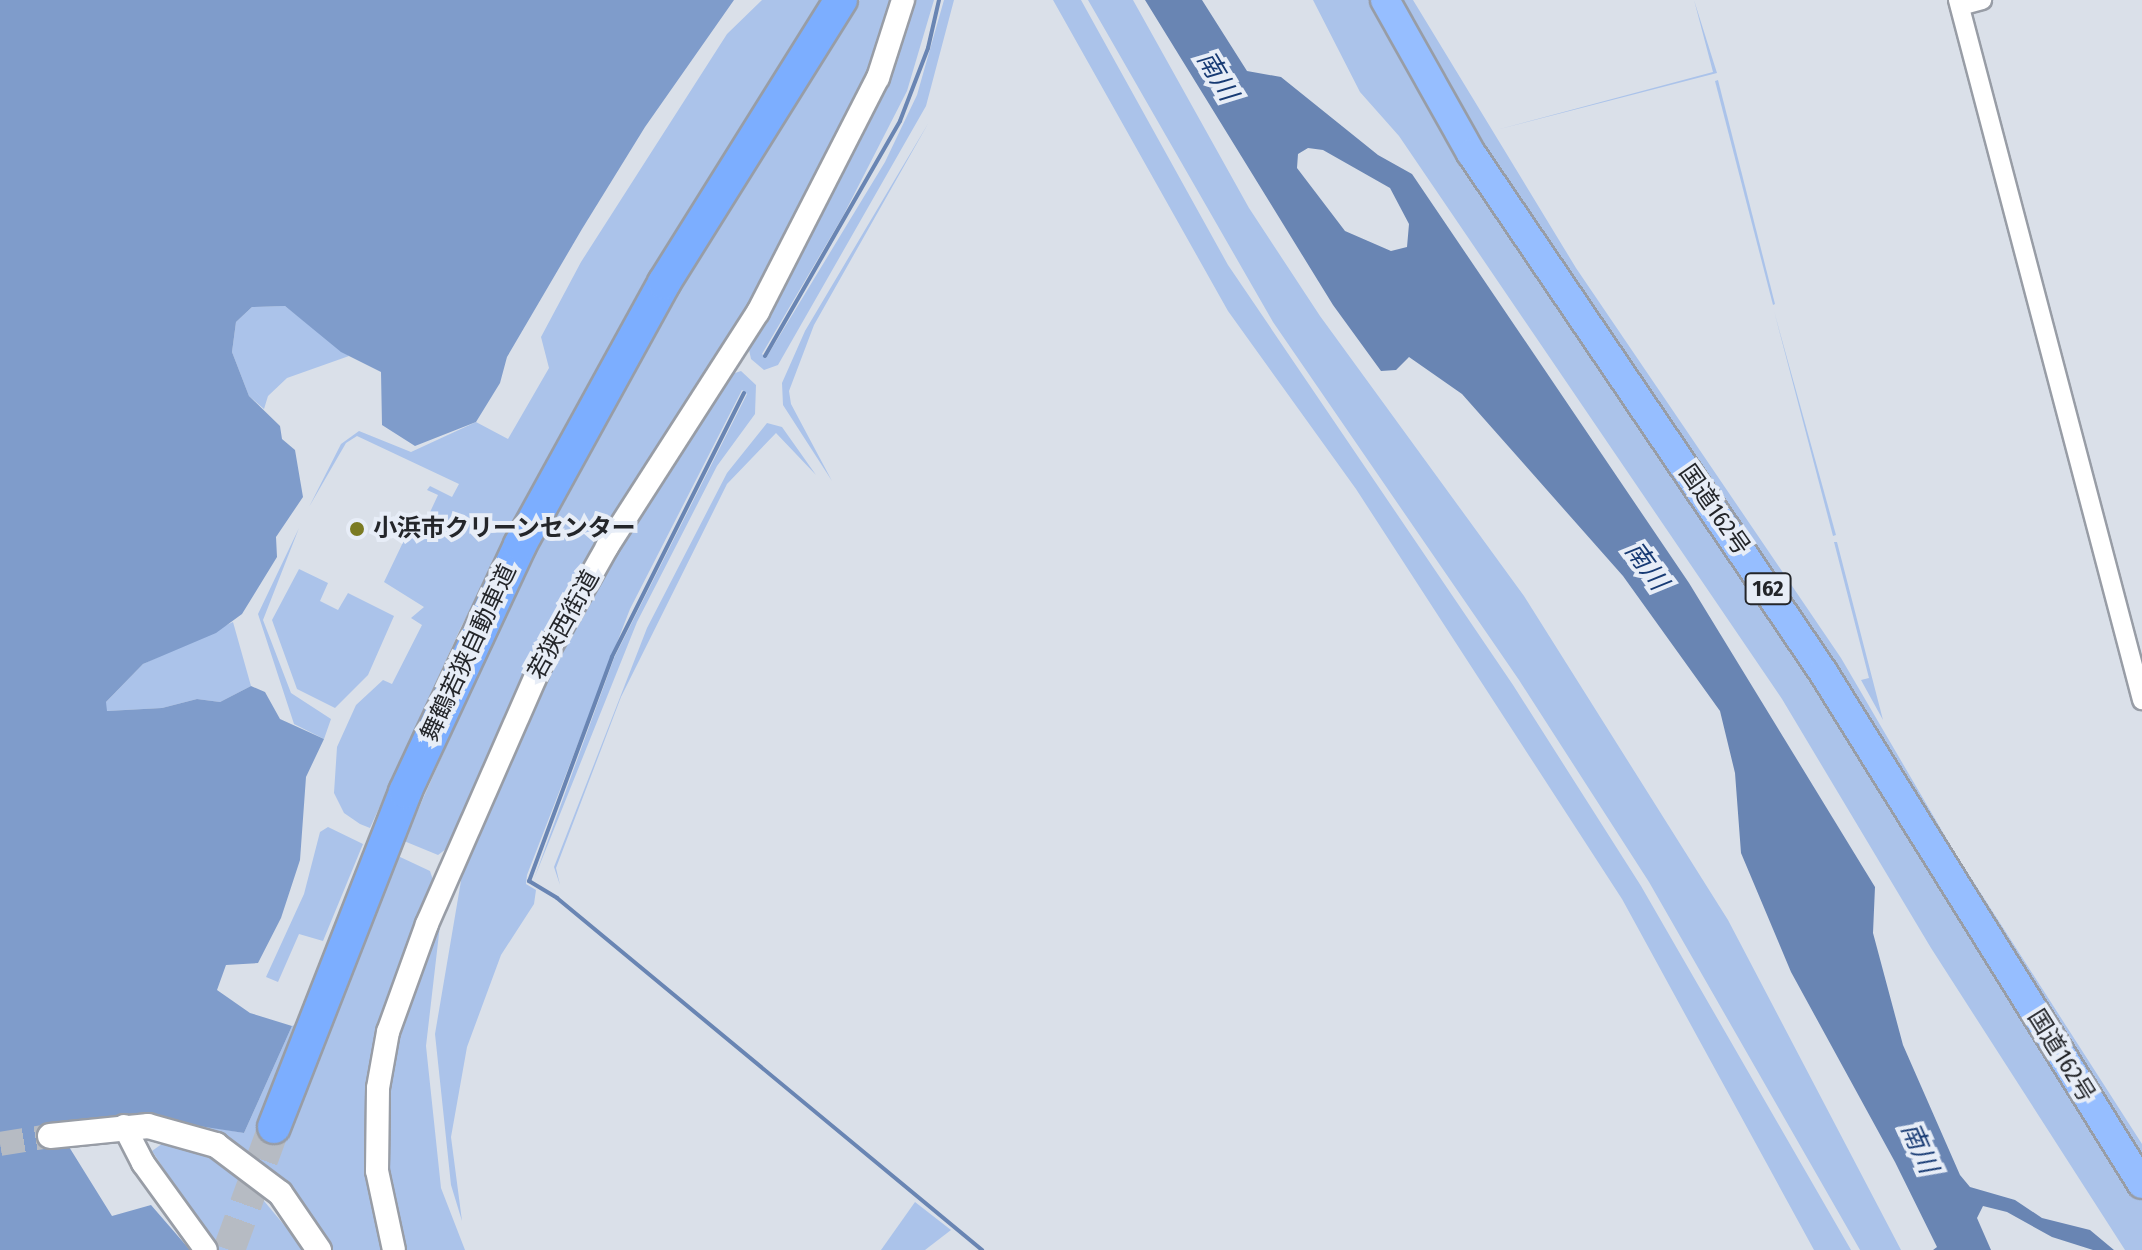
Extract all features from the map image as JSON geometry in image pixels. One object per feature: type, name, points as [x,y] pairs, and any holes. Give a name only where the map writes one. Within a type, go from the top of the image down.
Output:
[{"type":"highway","name":"舞鶴若狭自動車道","points":[[274,1127],[405,792],[520,545],[664,283],[841,0]]},
{"type":"highway","name":"国道162号","points":[[1385,0],[1479,166],[1784,612],[2142,1184]]},
{"type":"main road","points":[[50,1136],[124,1126],[172,1129],[237,1157],[280,1193],[319,1250]]},
{"type":"street","name":"若狭西街道","points":[[394,1250],[377,1171],[378,1088],[392,1017],[427,924],[540,666],[607,547],[758,312],[878,78],[903,0]]},
{"type":"street","points":[[1982,0],[1959,3],[2142,700]]},
{"type":"street","points":[[124,1126],[143,1163],[206,1250]]},
{"type":"shaded area","points":[[0,0],[734,0],[645,127],[582,229],[507,357],[500,383],[476,422],[415,446],[382,425],[381,372],[341,352],[285,306],[252,307],[236,322],[232,352],[249,396],[280,426],[282,439],[295,450],[303,497],[276,537],[277,557],[242,614],[216,633],[143,664],[106,702],[107,711],[162,708],[197,699],[220,702],[251,686],[265,692],[280,719],[324,739],[306,777],[300,860],[281,918],[258,963],[226,965],[217,990],[250,1013],[292,1026],[244,1133],[128,1115],[46,1127],[66,1142],[112,1216],[151,1205],[190,1250],[0,1250]]},
{"type":"shaded area","points":[[762,0],[823,0],[707,181],[596,370],[461,627],[370,828],[360,824],[344,813],[334,793],[337,747],[356,705],[383,680],[392,684],[422,625],[411,618],[424,607],[384,582],[407,534],[418,538],[438,495],[427,490],[430,486],[452,497],[459,484],[357,436],[346,443],[309,507],[341,444],[359,431],[411,452],[476,422],[508,439],[549,368],[541,337],[581,262],[727,34]]},
{"type":"shaded area","points":[[860,0],[892,0],[867,77],[755,297],[557,613],[446,849],[438,855],[404,841],[533,553],[678,291]]},
{"type":"shaded area","points":[[912,0],[934,0],[907,91],[843,216],[762,354],[766,358],[885,162],[917,95],[944,0],[954,0],[926,106],[778,365],[764,370],[751,359],[748,345],[885,82]]},
{"type":"shaded area","points":[[1053,0],[1081,0],[1228,265],[1513,685],[1641,886],[1851,1250],[1814,1250],[1622,899],[1356,489],[1228,311]]},
{"type":"shaded area","points":[[1088,0],[1133,0],[1249,208],[1320,316],[1524,596],[1728,920],[1901,1250],[1860,1250],[1649,882],[1519,680],[1273,322]]},
{"type":"shaded area","points":[[1313,0],[1378,0],[1770,604],[2142,1198],[2142,1250],[2125,1250],[1931,948],[1782,699],[1399,136],[1360,92]]},
{"type":"shaded area","points":[[1393,0],[1413,0],[1576,268],[1841,658],[1955,853],[2142,1144],[2142,1170],[1568,287]]},
{"type":"shaded area","points":[[1694,0],[1717,73],[1496,130],[1713,72]]},
{"type":"shaded area","points":[[1718,80],[1775,304],[1773,305],[1715,81]]},
{"type":"shaded area","points":[[929,122],[814,325],[789,391],[791,404],[832,481],[783,405],[782,383],[805,331]]},
{"type":"shaded area","points":[[285,306],[349,356],[287,378],[268,396],[264,409],[249,396],[232,352],[236,322],[252,307]]},
{"type":"shaded area","points":[[1774,311],[1836,535],[1833,536]]},
{"type":"shaded area","points":[[741,371],[756,385],[755,414],[717,466],[637,622],[534,879],[614,658],[747,394],[742,390],[630,609],[527,875],[526,884],[536,890],[534,904],[501,955],[467,1047],[451,1137],[462,1221],[451,1185],[435,1034],[463,869],[548,670],[631,525],[732,374]]},
{"type":"shaded area","points":[[767,423],[782,427],[816,475],[776,433],[727,484],[621,697],[556,868],[560,885],[554,867],[647,628],[727,473]]},
{"type":"shaded area","points":[[299,528],[263,620],[291,693],[331,719],[324,739],[294,724],[258,614]]},
{"type":"shaded area","points":[[1834,542],[1837,542],[1883,720],[1861,680],[1869,678]]},
{"type":"shaded area","points":[[299,569],[328,583],[320,601],[338,610],[348,593],[394,616],[368,675],[335,708],[297,689],[272,620]]},
{"type":"shaded area","points":[[233,622],[251,686],[220,702],[197,699],[162,708],[106,711],[106,702],[143,664]]},
{"type":"shaded area","points":[[328,827],[363,844],[323,941],[299,934],[278,982],[266,977],[304,894],[320,832]]},
{"type":"shaded area","points":[[398,856],[430,871],[435,886],[389,999],[385,1250],[327,1250],[311,1220],[159,1118],[244,1133],[292,1026],[302,1022],[373,916]]},
{"type":"shaded area","points":[[442,908],[426,1046],[441,1188],[465,1250],[403,1250],[387,1178],[384,1137],[392,1052]]},
{"type":"shaded area","points":[[166,1141],[214,1160],[254,1189],[305,1250],[218,1250],[152,1151]]},
{"type":"shaded area","points":[[915,1202],[951,1230],[925,1250],[881,1250]]},
{"type":"water","name":"南川","points":[[1145,0],[1202,0],[1247,71],[1281,77],[1378,155],[1412,174],[1689,583],[1875,887],[1873,933],[1903,1045],[1960,1175],[1970,1187],[2015,1200],[2042,1218],[2090,1230],[2114,1250],[2093,1250],[2052,1237],[2007,1212],[1983,1206],[1977,1218],[1991,1250],[1933,1250],[1937,1247],[1895,1162],[1791,972],[1741,853],[1735,773],[1720,711],[1623,576],[1462,394],[1409,357],[1396,370],[1381,371],[1333,305]],"holes":[[[1308,148],[1323,150],[1390,188],[1409,224],[1407,247],[1391,251],[1345,231],[1297,168],[1298,154]]]},
{"type":"waterway","points":[[765,356],[900,121],[928,48],[939,0]]},
{"type":"waterway","points":[[744,393],[612,657],[529,881],[557,898],[982,1250]]},
{"type":"tunnel","points":[[229,1250],[274,1127]]},
{"type":"tunnel","points":[[0,1144],[50,1136]]},
{"type":"place","name":"小浜市クリーンセンター","points":[[357,529]]}]
